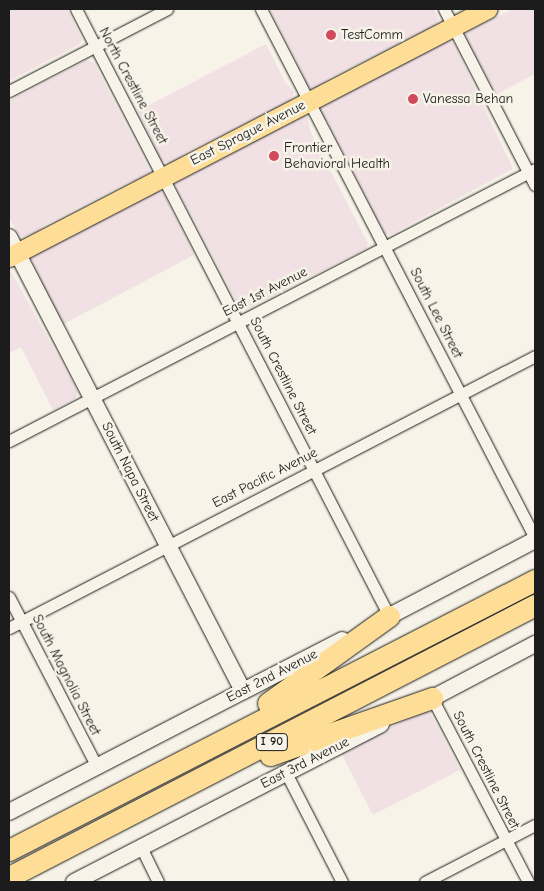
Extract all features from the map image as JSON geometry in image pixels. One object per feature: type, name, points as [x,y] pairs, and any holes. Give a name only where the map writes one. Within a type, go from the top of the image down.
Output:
[{"type":"highway","name":"I 90","points":[[9,850],[535,580]]},
{"type":"highway","name":"I 90","points":[[9,877],[535,605]]},
{"type":"highway","points":[[200,752],[232,725],[292,688],[390,616]]},
{"type":"highway","points":[[199,780],[432,698]]},
{"type":"main road","name":"East Sprague Avenue","points":[[12,249],[164,177],[487,9]]},
{"type":"street","name":"North Crestline Street","points":[[76,9],[164,177]]},
{"type":"street","points":[[9,91],[167,9]]},
{"type":"street","name":"South Lee Street","points":[[261,9],[535,539]]},
{"type":"street","points":[[444,9],[532,170],[535,185]]},
{"type":"street","name":"East 1st Avenue","points":[[9,441],[385,248],[532,170]]},
{"type":"street","name":"South Crestline Street","points":[[164,177],[390,616]]},
{"type":"street","name":"South Napa Street","points":[[12,249],[92,398],[243,691]]},
{"type":"street","name":"East Pacific Avenue","points":[[9,628],[535,356]]},
{"type":"street","name":"East 2nd Avenue","points":[[9,812],[390,616],[535,539]]},
{"type":"street","name":"South Magnolia Street","points":[[9,597],[97,767]]},
{"type":"street","name":"East 3rd Avenue","points":[[74,882],[535,644]]},
{"type":"street","name":"South Crestline Street","points":[[432,698],[528,882]]},
{"type":"street","points":[[286,773],[342,882]]},
{"type":"street","points":[[426,882],[535,825]]},
{"type":"street","points":[[141,847],[158,882]]},
{"type":"shaded area","points":[[9,9],[67,9],[82,39],[80,44],[9,81]]},
{"type":"shaded area","points":[[270,9],[434,9],[439,20],[434,26],[331,77],[315,89],[306,86],[303,74]]},
{"type":"shaded area","points":[[513,9],[535,9],[535,74],[497,94],[465,38],[466,32]]},
{"type":"shaded area","points":[[444,41],[454,43],[513,169],[390,235],[385,234],[328,122],[318,111],[319,107]]},
{"type":"shaded area","points":[[266,44],[285,82],[294,92],[291,101],[187,152],[172,163],[161,161],[138,111]]},
{"type":"shaded area","points":[[87,60],[94,63],[150,171],[137,181],[127,183],[43,226],[36,233],[21,237],[9,219],[9,101]]},
{"type":"shaded area","points":[[303,115],[308,118],[310,131],[368,243],[367,248],[245,310],[240,308],[174,182],[176,178]]},
{"type":"shaded area","points":[[155,189],[164,194],[194,255],[62,325],[30,256]]},
{"type":"shaded area","points":[[9,268],[78,392],[76,398],[53,410],[21,347],[9,353]]},
{"type":"shaded area","points":[[422,711],[430,713],[460,770],[373,815],[341,753]]},
{"type":"place","name":"TestComm","points":[[331,35]]},
{"type":"place","name":"Vanessa Behan","points":[[413,99]]},
{"type":"place","name":"Frontier Behavioral Health","points":[[274,156]]}]
